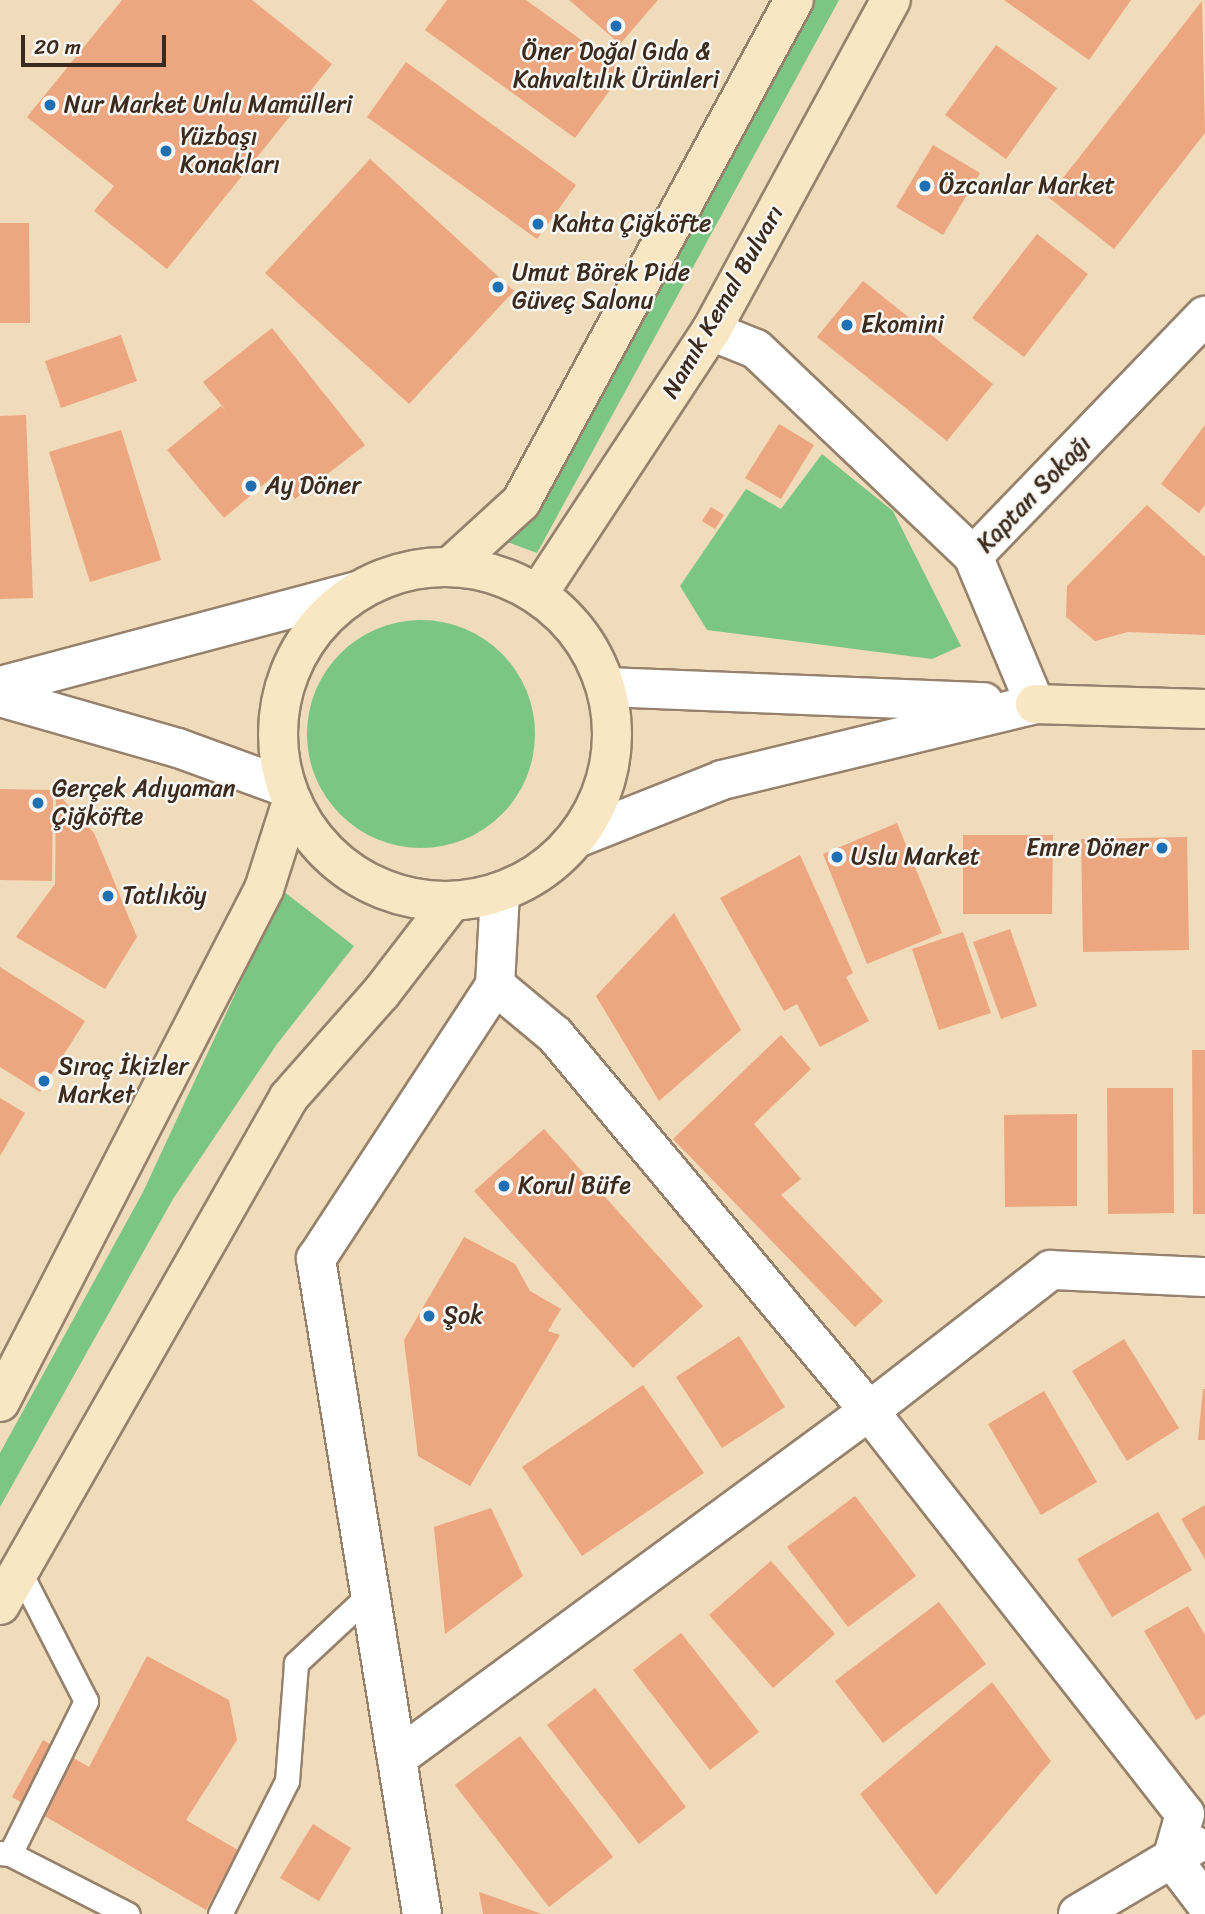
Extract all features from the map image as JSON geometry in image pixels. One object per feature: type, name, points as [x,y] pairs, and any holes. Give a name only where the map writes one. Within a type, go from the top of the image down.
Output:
[{"type":"main road","points":[[451,566],[521,502],[794,0]]},
{"type":"main road","name":"Namık Kemal Bulvarı","points":[[538,594],[711,331],[891,0]]},
{"type":"main road","points":[[451,566],[496,574],[538,594],[581,635],[607,687],[614,745],[604,793],[579,837],[544,871],[500,894],[451,902],[401,897],[351,874],[310,836],[289,794],[276,732],[287,676],[315,628],[357,591],[402,572],[451,566]]},
{"type":"main road","points":[[1035,704],[1205,709]]},
{"type":"main road","points":[[0,1402],[264,889],[289,794]]},
{"type":"main road","points":[[0,1605],[289,1097],[381,993],[451,902]]},
{"type":"street","name":"Kaptan Sokağı","points":[[1035,704],[972,556],[1205,316]]},
{"type":"street","points":[[711,331],[756,349],[972,556]]},
{"type":"street","points":[[0,686],[357,591]]},
{"type":"street","points":[[607,687],[1035,704]]},
{"type":"street","points":[[0,697],[178,748],[289,794]]},
{"type":"street","points":[[579,837],[722,780],[1035,704]]},
{"type":"street","points":[[422,1914],[316,1259],[495,985],[500,894]]},
{"type":"street","points":[[495,985],[555,1035],[869,1411],[1185,1814],[1172,1859]]},
{"type":"street","points":[[397,1758],[869,1411],[1051,1270],[1205,1277]]},
{"type":"street","points":[[1078,1914],[1205,1839]]},
{"type":"street","points":[[1172,1859],[1205,1902]]},
{"type":"lane","points":[[19,1570],[86,1701],[5,1853],[128,1914]]},
{"type":"lane","points":[[220,1914],[287,1781],[296,1663],[370,1594]]},
{"type":"green space","points":[[812,0],[839,0],[537,553],[507,542],[754,91]]},
{"type":"green space","points":[[822,454],[893,511],[961,646],[932,659],[707,630],[680,586],[746,489],[781,509]]},
{"type":"green space","points":[[421,620],[443,622],[475,633],[502,653],[522,680],[533,712],[533,756],[522,788],[502,815],[475,835],[443,846],[421,848],[399,846],[367,835],[340,815],[320,788],[309,756],[307,734],[309,712],[320,680],[340,653],[367,633],[399,622]]},
{"type":"green space","points":[[283,891],[354,946],[277,1044],[173,1199],[0,1507],[0,1453],[143,1192]]},
{"type":"building","name":"Yüzbaşı Konakları","points":[[122,0],[252,0],[332,64],[167,269],[94,211],[114,186],[27,117]]},
{"type":"building","points":[[447,0],[526,0],[624,71],[575,138],[425,30]]},
{"type":"building","points":[[569,0],[658,0],[620,44]]},
{"type":"building","points":[[1004,0],[1131,0],[1089,60]]},
{"type":"building","points":[[1202,1],[1205,133],[1114,249],[1048,197]]},
{"type":"building","points":[[996,45],[1057,88],[1006,159],[945,115]]},
{"type":"building","points":[[406,62],[576,185],[537,239],[367,117]]},
{"type":"building","points":[[933,145],[980,173],[943,235],[896,207]]},
{"type":"building","points":[[370,159],[514,291],[409,404],[265,273]]},
{"type":"building","points":[[0,223],[29,223],[30,323],[0,323]]},
{"type":"building","points":[[1037,234],[1088,274],[1024,357],[972,318]]},
{"type":"building","points":[[863,281],[993,384],[947,441],[817,337]]},
{"type":"building","points":[[272,328],[365,445],[295,499],[276,474],[224,518],[167,450],[221,406],[227,412],[203,382]]},
{"type":"building","points":[[121,335],[137,381],[61,408],[45,361]]},
{"type":"building","points":[[26,415],[33,598],[0,599],[0,416]]},
{"type":"building","points":[[779,424],[814,445],[781,499],[745,478]]},
{"type":"building","points":[[1205,425],[1205,505],[1199,513],[1161,484]]},
{"type":"building","points":[[121,430],[161,560],[90,582],[49,452]]},
{"type":"building","points":[[1147,505],[1205,557],[1205,635],[1128,632],[1095,641],[1066,617],[1067,586]]},
{"type":"building","points":[[711,507],[724,515],[715,529],[702,521]]},
{"type":"building","points":[[0,789],[53,790],[52,881],[0,880]]},
{"type":"building","points":[[56,792],[94,833],[137,937],[105,989],[16,937],[55,884]]},
{"type":"building","points":[[897,823],[942,933],[867,964],[823,854]]},
{"type":"building","points":[[963,835],[1053,835],[1052,914],[963,914]]},
{"type":"building","points":[[1187,837],[1189,950],[1083,952],[1081,839]]},
{"type":"building","points":[[800,855],[853,973],[846,977],[869,1021],[820,1047],[797,1004],[784,1011],[720,898]]},
{"type":"building","points":[[674,913],[741,1030],[659,1101],[596,996]]},
{"type":"building","points":[[1010,929],[1037,1006],[1001,1019],[973,942]]},
{"type":"building","points":[[963,932],[991,1013],[939,1030],[912,949]]},
{"type":"building","points":[[0,967],[85,1021],[40,1092],[0,1067]]},
{"type":"building","points":[[781,1035],[811,1069],[754,1124],[801,1179],[781,1195],[883,1301],[855,1327],[673,1139]]},
{"type":"building","points":[[1192,1050],[1205,1050],[1205,1214],[1193,1214]]},
{"type":"building","points":[[1107,1088],[1173,1088],[1174,1213],[1108,1214]]},
{"type":"building","points":[[0,1098],[25,1113],[0,1156]]},
{"type":"building","points":[[1077,1114],[1077,1206],[1005,1207],[1004,1115]]},
{"type":"building","points":[[544,1129],[703,1306],[633,1368],[474,1191]]},
{"type":"building","points":[[464,1237],[515,1264],[530,1291],[561,1309],[548,1331],[560,1335],[470,1486],[418,1456],[404,1340]]},
{"type":"building","points":[[739,1336],[785,1407],[722,1448],[676,1377]]},
{"type":"building","points":[[1124,1339],[1179,1428],[1127,1461],[1072,1371]]},
{"type":"building","points":[[643,1385],[704,1473],[582,1556],[522,1467]]},
{"type":"building","points":[[1203,1389],[1205,1440],[1198,1440]]},
{"type":"building","points":[[1044,1391],[1097,1482],[1041,1515],[988,1424]]},
{"type":"building","points":[[855,1496],[916,1576],[848,1627],[787,1547]]},
{"type":"building","points":[[1205,1505],[1205,1559],[1181,1519]]},
{"type":"building","points":[[491,1508],[523,1576],[445,1634],[434,1527]]},
{"type":"building","points":[[1158,1512],[1192,1570],[1112,1617],[1077,1559]]},
{"type":"building","points":[[771,1561],[835,1634],[773,1688],[709,1615]]},
{"type":"building","points":[[939,1602],[986,1664],[883,1743],[835,1681]]},
{"type":"building","points":[[1188,1606],[1205,1635],[1205,1714],[1196,1720],[1144,1631]]},
{"type":"building","points":[[681,1633],[759,1732],[710,1770],[633,1670]]},
{"type":"building","points":[[147,1656],[229,1700],[237,1740],[186,1820],[238,1850],[206,1910],[12,1797],[43,1740],[89,1767]]},
{"type":"building","points":[[992,1682],[1051,1761],[936,1895],[860,1794]]},
{"type":"building","points":[[595,1688],[686,1807],[639,1844],[547,1725]]},
{"type":"building","points":[[520,1736],[613,1857],[549,1907],[455,1785]]},
{"type":"building","points":[[313,1824],[351,1848],[319,1901],[280,1878]]},
{"type":"building","points":[[479,1892],[542,1914],[483,1914]]},
{"type":"place","name":"Öner Doğal Gıda & Kahvaltılık Ürünleri","points":[[616,26]]},
{"type":"place","name":"Nur Market Unlu Mamülleri","points":[[50,105]]},
{"type":"place","name":"Yüzbaşı Konakları","points":[[166,151]]},
{"type":"place","name":"Özcanlar Market","points":[[925,186]]},
{"type":"place","name":"Kahta Çiğköfte","points":[[538,224]]},
{"type":"place","name":"Umut Börek Pide Güveç Salonu","points":[[498,287]]},
{"type":"place","name":"Ekomini","points":[[847,325]]},
{"type":"place","name":"Ay Döner","points":[[251,486]]},
{"type":"place","name":"Gerçek Adıyaman Çiğköfte","points":[[38,803]]},
{"type":"place","name":"Emre Döner","points":[[1162,848]]},
{"type":"place","name":"Uslu Market","points":[[837,857]]},
{"type":"place","name":"Tatlıköy","points":[[108,896]]},
{"type":"place","name":"Sıraç İkizler Market","points":[[44,1081]]},
{"type":"place","name":"Korul Büfe","points":[[504,1186]]},
{"type":"place","name":"Şok","points":[[429,1316]]}]
